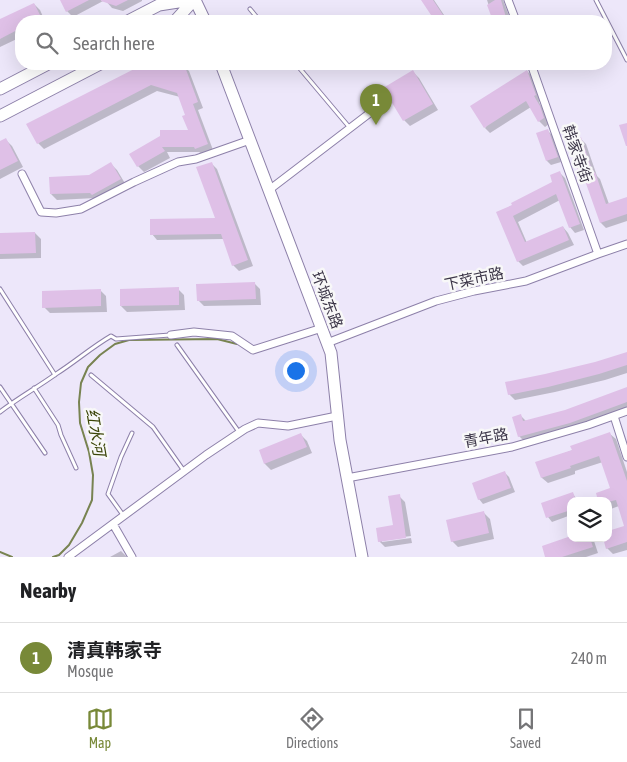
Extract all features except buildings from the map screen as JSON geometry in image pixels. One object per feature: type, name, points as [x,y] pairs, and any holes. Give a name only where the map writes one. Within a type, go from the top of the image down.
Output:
[{"type":"main road","points":[[140,15],[159,5],[193,0]]},
{"type":"main road","points":[[180,15],[193,0]]},
{"type":"main road","points":[[193,0],[202,15]]},
{"type":"main road","points":[[0,89],[36,70]]},
{"type":"main road","points":[[0,116],[88,70]]},
{"type":"main road","name":"环城东路","points":[[223,70],[331,353],[340,440],[362,557]]},
{"type":"street","points":[[508,0],[514,15]]},
{"type":"street","name":"韩家寺街","points":[[533,70],[598,254]]},
{"type":"street","points":[[269,190],[375,109]]},
{"type":"street","points":[[22,174],[41,212],[56,213],[81,209],[178,162],[196,159],[250,140]]},
{"type":"street","name":"下菜市路","points":[[327,343],[436,301],[474,291],[526,281],[627,244]]},
{"type":"street","points":[[171,335],[194,332],[232,336],[253,350],[322,328]]},
{"type":"street","name":"青年路","points":[[347,478],[512,447],[588,425],[627,411]]},
{"type":"street","points":[[68,557],[184,471],[239,433],[258,423],[288,426],[337,416]]},
{"type":"street","points":[[614,416],[627,457]]},
{"type":"street","points":[[113,524],[132,557]]},
{"type":"lane","points":[[596,0],[604,15]]},
{"type":"lane","points":[[250,9],[255,15]]},
{"type":"lane","points":[[612,31],[627,60]]},
{"type":"lane","points":[[301,70],[350,128]]},
{"type":"lane","points":[[0,289],[56,375]]},
{"type":"lane","points":[[0,412],[111,336],[116,339],[171,335]]},
{"type":"lane","points":[[177,345],[239,433]]},
{"type":"lane","points":[[91,375],[153,428],[184,471]]},
{"type":"lane","points":[[0,388],[45,453]]},
{"type":"lane","points":[[34,388],[58,424],[76,468]]},
{"type":"lane","points":[[124,516],[108,494],[132,433]]},
{"type":"waterway","name":"红水河","points":[[53,557],[59,555],[69,545],[82,523],[92,500],[93,475],[89,452],[80,423],[79,402],[81,383],[88,367],[115,344],[129,340],[217,339],[237,344]]},
{"type":"waterway","name":"红水河","points":[[0,552],[12,557]]},
{"type":"place","name":"清真韩家寺","points":[[376,125]]}]
